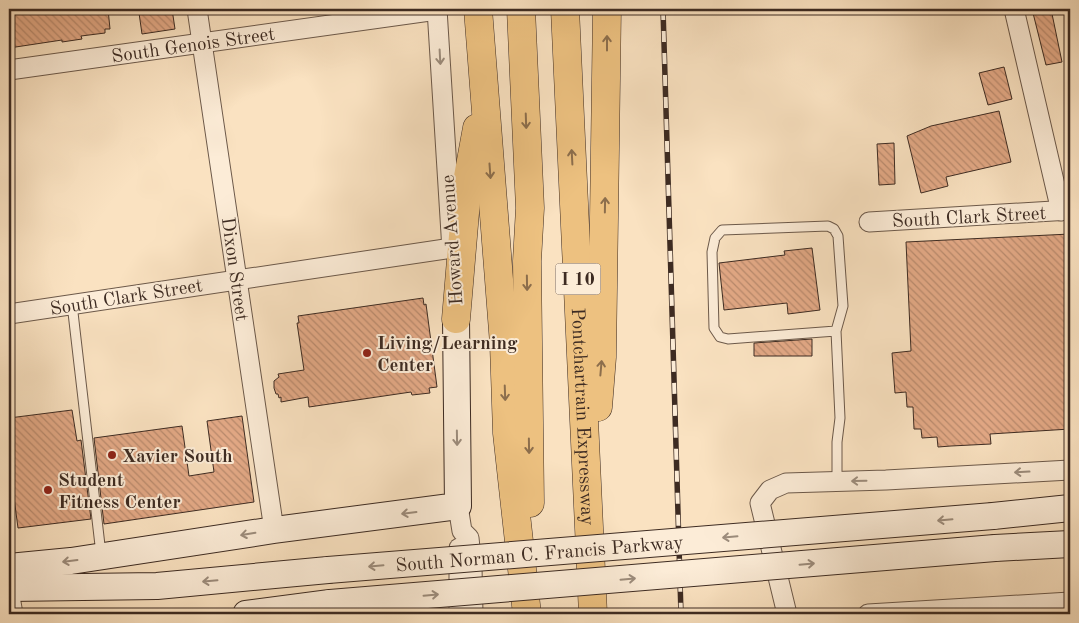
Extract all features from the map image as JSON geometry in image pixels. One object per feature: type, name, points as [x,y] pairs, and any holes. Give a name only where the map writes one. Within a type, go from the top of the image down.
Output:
[{"type":"highway","points":[[478,9],[504,344],[507,433],[526,614]]},
{"type":"highway","name":"I 10","points":[[522,9],[530,208],[527,261],[531,614]]},
{"type":"highway","name":"Pontchartrain Expressway","points":[[565,9],[593,614]]},
{"type":"highway","points":[[588,503],[602,357],[607,9]]},
{"type":"highway","points":[[456,319],[468,177],[484,87]]},
{"type":"street","name":"Dixon Street","points":[[198,9],[274,530]]},
{"type":"street","points":[[1014,9],[1065,210]]},
{"type":"street","name":"South Genois Street","points":[[9,70],[437,10]]},
{"type":"street","name":"Howard Avenue","points":[[437,10],[456,319],[460,518],[459,614]]},
{"type":"street","name":"South Clark Street","points":[[868,222],[1065,210]]},
{"type":"street","name":"South Clark Street","points":[[9,314],[452,248]]},
{"type":"street","points":[[787,614],[760,503],[770,490],[786,483],[1070,470]]},
{"type":"street","name":"South Norman C. Francis Parkway","points":[[9,590],[157,586],[1070,508]]},
{"type":"street","points":[[9,567],[71,561],[274,530],[460,518]]},
{"type":"street","name":"Howard Avenue","points":[[460,518],[469,538],[472,566],[473,614]]},
{"type":"street","name":"South Norman C. Francis Parkway","points":[[246,614],[330,603],[995,548],[1070,544]]},
{"type":"street","points":[[9,590],[13,614]]},
{"type":"street","points":[[868,614],[1070,602]]},
{"type":"lane","points":[[836,331],[728,339],[720,337],[714,328],[712,252],[716,238],[722,230],[828,226],[834,229],[838,236],[843,306],[836,331],[840,418],[837,442],[837,482]]},
{"type":"lane","points":[[72,304],[101,556]]},
{"type":"building","points":[[9,9],[108,9],[110,29],[105,29],[105,33],[81,36],[82,39],[9,48]]},
{"type":"building","points":[[172,9],[175,29],[142,34],[139,13]]},
{"type":"building","points":[[1032,9],[1051,9],[1062,62],[1046,65]]},
{"type":"building","points":[[1004,67],[1012,99],[988,105],[979,73]]},
{"type":"building","points":[[999,111],[1011,162],[946,177],[948,186],[921,193],[907,136],[931,126]]},
{"type":"building","points":[[894,143],[895,184],[879,185],[877,144]]},
{"type":"building","points":[[1070,234],[1070,429],[990,434],[991,444],[938,447],[937,437],[922,438],[921,429],[914,429],[913,407],[907,407],[906,392],[895,393],[892,353],[911,351],[906,242]]},
{"type":"building","points":[[812,248],[820,310],[788,314],[787,303],[724,310],[719,263],[785,255],[784,251]]},
{"type":"building","name":"Living/Learning Center","points":[[423,298],[424,305],[426,304],[437,387],[429,388],[430,393],[412,395],[411,392],[309,407],[308,397],[281,402],[281,397],[279,398],[274,388],[274,381],[279,377],[278,374],[304,370],[297,323],[299,323],[298,316]]},
{"type":"building","points":[[812,339],[812,356],[754,356],[754,343]]},
{"type":"building","name":"Student Fitness Center","points":[[72,410],[77,441],[81,440],[91,519],[18,528],[9,460],[9,418]]},
{"type":"building","name":"Xavier South","points":[[242,416],[254,502],[104,524],[94,438],[182,426],[189,476],[214,472],[207,421]]},
{"type":"railway","points":[[663,9],[681,614]]},
{"type":"place","name":"Living/Learning Center","points":[[367,353]]},
{"type":"place","name":"Xavier South","points":[[112,455]]},
{"type":"place","name":"Student Fitness Center","points":[[48,490]]}]
